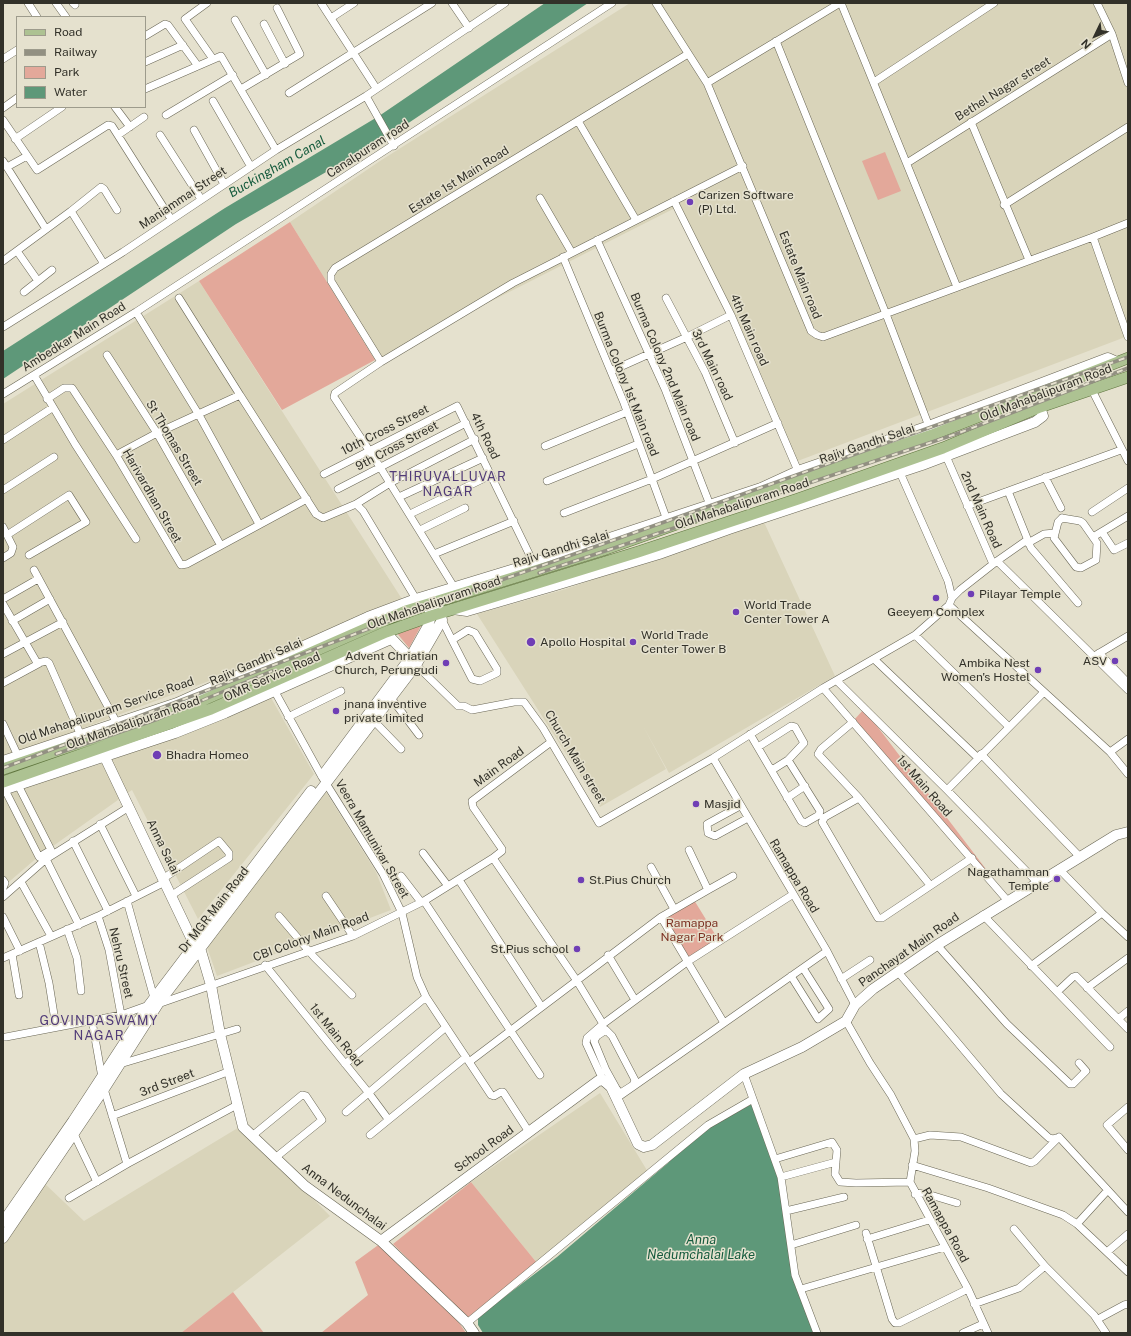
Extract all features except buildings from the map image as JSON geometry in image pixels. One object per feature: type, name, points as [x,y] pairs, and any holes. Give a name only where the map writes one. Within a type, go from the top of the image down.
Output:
[{"type":"main road","name":"Rajiv Gandhi Salai","points":[[3,769],[82,738],[192,705],[406,611],[535,567],[603,550],[723,508],[758,493],[832,469],[1128,358]]},
{"type":"main road","name":"Old Mahabalipuram Road","points":[[3,787],[102,752],[211,710],[441,614],[562,580],[728,522],[898,469],[943,448],[1040,407],[1092,388],[1128,377]]},
{"type":"main road","points":[[723,508],[728,522]]},
{"type":"street","points":[[28,3],[36,16]]},
{"type":"street","points":[[56,3],[65,16]]},
{"type":"street","points":[[207,3],[185,19],[213,59]]},
{"type":"street","points":[[321,3],[376,88],[505,3]]},
{"type":"street","points":[[331,18],[354,3]]},
{"type":"street","points":[[289,93],[432,3]]},
{"type":"street","name":"Canalpuram road","points":[[136,312],[392,143],[612,3]]},
{"type":"street","name":"Estate Main road","points":[[656,3],[708,83],[811,331],[823,337],[1128,223]]},
{"type":"street","points":[[708,83],[840,3],[874,82],[957,287]]},
{"type":"street","points":[[874,82],[994,3]]},
{"type":"street","points":[[1097,3],[1112,34],[1128,83]]},
{"type":"street","points":[[454,4],[469,28]]},
{"type":"street","points":[[241,89],[298,57],[301,52],[277,8]]},
{"type":"street","points":[[235,20],[266,75]]},
{"type":"street","points":[[146,35],[165,24],[171,27],[198,66]]},
{"type":"street","points":[[264,24],[286,64]]},
{"type":"street","name":"Bethel Nagar street","points":[[907,163],[1112,34]]},
{"type":"street","points":[[776,41],[886,314],[931,431]]},
{"type":"street","points":[[146,62],[184,44]]},
{"type":"street","points":[[3,59],[16,51]]},
{"type":"street","name":"Estate 1st Main Road","points":[[381,362],[331,281],[331,274],[333,271],[688,54]]},
{"type":"street","points":[[146,89],[213,59],[222,57],[276,150]]},
{"type":"street","points":[[166,115],[233,75]]},
{"type":"street","name":"Maniammai Street","points":[[3,327],[104,264],[276,150],[367,99],[376,88]]},
{"type":"street","points":[[3,108],[16,99]]},
{"type":"street","points":[[367,99],[392,143]]},
{"type":"street","points":[[213,101],[251,167]]},
{"type":"street","points":[[15,139],[61,108]]},
{"type":"street","points":[[116,108],[130,127]]},
{"type":"street","points":[[118,135],[144,117]]},
{"type":"street","points":[[3,120],[36,169],[40,170],[110,125],[118,135],[171,219]]},
{"type":"street","points":[[578,121],[636,220]]},
{"type":"street","points":[[971,122],[1004,205],[1029,260]]},
{"type":"street","points":[[1004,205],[1128,127]]},
{"type":"street","points":[[194,130],[224,184]]},
{"type":"street","points":[[160,134],[201,199]]},
{"type":"street","points":[[27,156],[5,164],[46,229]]},
{"type":"street","points":[[454,587],[410,514],[333,395],[337,390],[381,362],[487,298],[563,257],[743,166]]},
{"type":"street","points":[[3,261],[101,187],[104,189],[117,210]]},
{"type":"street","points":[[540,198],[572,253]]},
{"type":"street","name":"4th Main road","points":[[674,201],[731,314],[798,471]]},
{"type":"street","points":[[71,211],[104,264]]},
{"type":"street","points":[[1093,237],[1128,338]]},
{"type":"street","name":"Burma Colony 2nd Main road","points":[[597,240],[665,389],[710,505]]},
{"type":"street","points":[[17,251],[38,281]]},
{"type":"street","name":"Burma Colony 1st Main road","points":[[563,257],[611,371],[667,520]]},
{"type":"street","points":[[24,292],[52,270]]},
{"type":"street","points":[[179,298],[316,514],[323,518],[356,504],[390,483],[474,439]]},
{"type":"street","name":"3rd Main road","points":[[666,298],[705,372],[736,443]]},
{"type":"street","points":[[136,312],[199,415],[259,524]]},
{"type":"street","name":"Ambedkar Main Road","points":[[3,394],[136,312]]},
{"type":"street","points":[[611,371],[687,337],[731,314]]},
{"type":"street","name":"St Thomas Street","points":[[107,355],[157,433],[220,544]]},
{"type":"street","points":[[34,375],[52,408],[136,539]]},
{"type":"street","name":"Harivardhan Street","points":[[47,399],[64,388],[72,388],[116,455],[179,564],[184,565],[220,544],[307,499]]},
{"type":"street","points":[[1092,388],[1121,450],[1128,461]]},
{"type":"street","points":[[116,455],[157,433],[240,395]]},
{"type":"street","name":"10th Cross Street","points":[[324,474],[458,406]]},
{"type":"street","name":"4th Road","points":[[458,406],[535,567]]},
{"type":"street","points":[[562,580],[659,554],[898,469],[946,456],[1035,422],[1043,416],[1040,407]]},
{"type":"street","points":[[3,440],[52,408]]},
{"type":"street","points":[[545,446],[627,412]]},
{"type":"street","name":"9th Cross Street","points":[[338,489],[466,423]]},
{"type":"street","points":[[564,513],[652,479],[778,424]]},
{"type":"street","name":"Old Mahapalipuram Service Road","points":[[119,727],[368,617],[416,599],[454,587],[535,567],[710,505],[758,493],[798,471],[931,431]]},
{"type":"street","points":[[547,481],[638,444]]},
{"type":"street","points":[[967,506],[1121,450]]},
{"type":"street","name":"2nd Main Road","points":[[713,758],[823,688],[916,634],[995,562],[967,506],[946,456]]},
{"type":"street","points":[[3,490],[54,457]]},
{"type":"street","points":[[399,498],[483,458]]},
{"type":"street","points":[[898,469],[948,581],[950,602],[1044,692],[1110,752],[1128,774]]},
{"type":"street","points":[[410,514],[491,475]]},
{"type":"street","points":[[1045,477],[1061,508]]},
{"type":"street","points":[[1092,512],[1128,488]]},
{"type":"street","points":[[1008,492],[1027,542],[1078,603]]},
{"type":"street","points":[[7,535],[69,495],[86,522],[28,555]]},
{"type":"street","points":[[356,504],[363,511],[416,599]]},
{"type":"street","points":[[420,530],[465,508]]},
{"type":"street","points":[[1093,537],[1128,516]]},
{"type":"street","points":[[1062,518],[1082,521],[1093,537],[1097,546],[1096,560],[1081,568],[1076,567],[1054,538],[1058,522],[1062,518]]},
{"type":"street","points":[[434,554],[514,521]]},
{"type":"street","points":[[3,528],[13,549],[11,553],[3,558]]},
{"type":"street","points":[[1102,532],[1114,550],[1128,543]]},
{"type":"street","points":[[1055,533],[1044,534],[1027,542],[995,562],[1128,683]]},
{"type":"street","points":[[34,570],[119,727]]},
{"type":"street","points":[[3,599],[38,578]]},
{"type":"street","points":[[12,621],[50,599]]},
{"type":"street","points":[[432,603],[441,614],[452,640],[472,679],[480,681],[497,673],[497,669],[475,633],[468,630],[452,640]]},
{"type":"street","points":[[3,604],[36,661],[40,663]]},
{"type":"street","name":"Dr MGR Main Road","points":[[324,779],[374,721],[391,698],[413,662],[428,626],[441,614]]},
{"type":"street","points":[[3,654],[63,622]]},
{"type":"street","points":[[916,634],[1009,727]]},
{"type":"street","name":"Church Main street","points":[[389,636],[458,706],[464,706],[472,710],[514,702],[524,702],[531,709],[599,823],[713,758]]},
{"type":"street","name":"OMR Service Road","points":[[3,787],[18,785],[102,752],[175,733],[225,713],[389,636]]},
{"type":"street","points":[[1097,655],[1128,636]]},
{"type":"street","points":[[1097,655],[1128,690]]},
{"type":"street","points":[[874,659],[979,756],[1080,857]]},
{"type":"street","points":[[3,683],[46,660],[49,663],[82,738]]},
{"type":"street","name":"Dr MGR Main Road","points":[[3,1222],[154,1002],[197,946],[278,849],[324,779],[413,662]]},
{"type":"street","points":[[837,681],[1037,882]]},
{"type":"street","name":"1st Main Road","points":[[823,688],[1008,900]]},
{"type":"street","name":"Veera Mamunivar Street","points":[[274,690],[324,779],[383,874],[402,913],[417,977],[426,996],[467,1060],[492,1095],[504,1092],[529,1132]]},
{"type":"street","points":[[288,717],[341,691]]},
{"type":"street","points":[[947,790],[1044,692]]},
{"type":"street","points":[[391,698],[419,735]]},
{"type":"street","points":[[374,721],[400,749]]},
{"type":"street","points":[[853,722],[821,748],[818,754],[859,798],[930,885]]},
{"type":"street","points":[[3,724],[18,756]]},
{"type":"street","points":[[758,747],[791,726],[794,727],[804,743],[788,760],[772,770]]},
{"type":"street","points":[[750,734],[802,823],[819,815],[820,811],[788,760]]},
{"type":"street","name":"Old Mahapalipuram Service Road","points":[[3,762],[18,756],[82,738]]},
{"type":"street","points":[[1110,752],[1128,738]]},
{"type":"street","name":"Main Road","points":[[496,856],[502,851],[502,848],[473,807],[472,801],[551,742]]},
{"type":"street","name":"Anna Salai","points":[[102,752],[197,946]]},
{"type":"street","name":"Ramappa Road","points":[[713,758],[792,895],[827,951],[855,1005]]},
{"type":"street","points":[[3,787],[39,857],[51,850],[18,785]]},
{"type":"street","points":[[787,798],[805,786]]},
{"type":"street","points":[[859,798],[824,817],[822,822],[876,917],[881,919],[972,858]]},
{"type":"street","points":[[3,897],[46,859],[129,806]]},
{"type":"street","points":[[740,806],[707,824],[708,834],[715,836],[748,818]]},
{"type":"street","points":[[100,824],[136,896]]},
{"type":"street","name":"Panchayat Main Road","points":[[846,1021],[855,1005],[873,989],[937,945],[983,915],[1116,835],[1127,834]]},
{"type":"street","points":[[73,841],[108,911]]},
{"type":"street","points":[[3,958],[79,925],[127,901],[165,880],[219,841],[222,842],[229,853],[229,858],[172,895]]},
{"type":"street","points":[[689,850],[708,890]]},
{"type":"street","points":[[423,854],[448,886]]},
{"type":"street","points":[[496,856],[577,981],[602,1024]]},
{"type":"street","name":"CBI Colony Main Road","points":[[6,1037],[121,1015],[154,1002],[211,985],[265,965],[353,936],[422,902],[496,856]]},
{"type":"street","points":[[46,859],[79,925]]},
{"type":"street","points":[[651,867],[674,909]]},
{"type":"street","points":[[1059,869],[1128,937]]},
{"type":"street","points":[[401,876],[422,902],[509,1032],[540,1075]]},
{"type":"street","points":[[370,1135],[388,1119],[467,1060],[509,1032],[541,1006],[577,981],[608,955],[661,916],[734,876]]},
{"type":"street","points":[[3,880],[5,883],[3,888]]},
{"type":"street","points":[[459,880],[541,1006]]},
{"type":"street","points":[[21,882],[51,936]]},
{"type":"street","points":[[792,895],[688,962],[602,1024],[585,1041],[604,1075],[619,1092],[635,1083],[612,1036],[608,1030],[606,1030],[596,1036],[594,1042],[604,1075],[607,1083],[617,1098],[638,1144],[644,1146],[652,1145],[744,1074],[802,1047],[846,1021]]},
{"type":"street","points":[[326,896],[353,936]]},
{"type":"street","points":[[127,901],[154,1002]]},
{"type":"street","points":[[1031,966],[1102,913]]},
{"type":"street","points":[[983,915],[1110,1047]]},
{"type":"street","name":"Nehru Street","points":[[98,916],[109,950],[121,1015]]},
{"type":"street","points":[[279,916],[308,951],[352,995]]},
{"type":"street","points":[[661,916],[724,1023]]},
{"type":"street","points":[[3,917],[20,951]]},
{"type":"street","points":[[67,929],[77,958],[81,991]]},
{"type":"street","points":[[39,942],[49,983],[56,1027]]},
{"type":"street","points":[[937,945],[1007,1024],[1070,1084],[1073,1084],[1086,1072],[1079,1063]]},
{"type":"street","name":"Anna Nedunchalai","points":[[197,946],[211,985],[220,1034],[230,1071],[236,1106],[241,1123],[252,1136],[305,1186],[381,1241],[467,1323],[474,1333]]},
{"type":"street","points":[[617,1098],[827,951]]},
{"type":"street","points":[[12,954],[19,995]]},
{"type":"street","points":[[608,955],[636,1000]]},
{"type":"street","points":[[1087,988],[1128,958]]},
{"type":"street","points":[[841,978],[870,960]]},
{"type":"street","name":"1st Main Road","points":[[265,965],[368,1092],[388,1119]]},
{"type":"street","points":[[791,976],[818,1019],[829,1009],[803,968]]},
{"type":"street","points":[[898,972],[1001,1094],[1049,1138],[1053,1139],[1059,1136]]},
{"type":"street","points":[[1056,992],[1074,976],[1128,1029]]},
{"type":"street","points":[[345,1064],[426,996]]},
{"type":"street","name":"Dr MGR Main Road","points":[[3,1238],[120,1064],[154,1002]]},
{"type":"street","points":[[1118,1019],[1128,1010]]},
{"type":"street","points":[[92,1021],[104,1089],[127,1164]]},
{"type":"street","name":"Ramappa Road","points":[[846,1021],[870,1063],[891,1095],[914,1138],[915,1151],[910,1182],[929,1220],[968,1289],[988,1333]]},
{"type":"street","points":[[346,1112],[446,1027]]},
{"type":"street","points":[[120,1064],[237,1029]]},
{"type":"street","name":"3rd Street","points":[[112,1116],[230,1071]]},
{"type":"street","points":[[744,1074],[781,1177],[795,1275],[817,1333]]},
{"type":"street","name":"School Road","points":[[381,1241],[593,1085],[604,1075]]},
{"type":"street","points":[[252,1136],[302,1095],[306,1096],[322,1120],[276,1158]]},
{"type":"street","points":[[467,1323],[708,1125],[753,1099]]},
{"type":"street","points":[[70,1198],[127,1164],[236,1106]]},
{"type":"street","points":[[1128,1107],[1107,1125],[1128,1150]]},
{"type":"street","points":[[74,1134],[97,1182]]},
{"type":"street","points":[[914,1138],[930,1135],[961,1138],[1031,1163],[1036,1161],[1059,1136]]},
{"type":"street","points":[[1059,1136],[1107,1191],[1128,1212]]},
{"type":"street","points":[[775,1159],[832,1142],[836,1150],[836,1177],[842,1183],[910,1182]]},
{"type":"street","points":[[781,1177],[836,1162]]},
{"type":"street","points":[[912,1166],[988,1188],[1063,1214],[1077,1224],[1128,1272]]},
{"type":"street","points":[[1077,1224],[1107,1191]]},
{"type":"street","points":[[915,1194],[924,1193],[957,1203]]},
{"type":"street","points":[[786,1211],[844,1196]]},
{"type":"street","points":[[929,1220],[866,1236],[892,1319],[895,1323],[899,1323],[968,1289]]},
{"type":"street","points":[[790,1245],[856,1225]]},
{"type":"street","points":[[1014,1229],[1045,1266],[1098,1319],[1106,1333]]},
{"type":"street","points":[[1107,1252],[1128,1234]]},
{"type":"street","points":[[801,1289],[945,1247]]},
{"type":"street","points":[[974,1304],[1019,1288],[1045,1266]]},
{"type":"street","points":[[1098,1319],[1124,1304],[1128,1304]]},
{"type":"street","points":[[963,1333],[983,1324]]},
{"type":"shaded area","points":[[630,3],[1128,3],[1128,336],[795,462],[677,207],[375,360],[290,222],[380,161]]},
{"type":"shaded area","points":[[199,281],[407,607],[3,758],[3,404]]},
{"type":"shaded area","points":[[763,520],[835,676],[669,773],[643,726],[666,769],[600,807],[477,614],[566,589]]},
{"type":"shaded area","points":[[270,696],[314,774],[198,919],[132,790],[39,856],[3,887],[3,792],[104,763]]},
{"type":"shaded area","points":[[326,792],[376,872],[391,910],[217,976],[206,944]]},
{"type":"shaded area","points":[[600,1093],[648,1172],[537,1263],[471,1182]]},
{"type":"shaded area","points":[[241,1126],[330,1216],[181,1333],[3,1333],[3,1235],[42,1181],[84,1221]]},
{"type":"green space","points":[[885,152],[901,191],[878,200],[862,161]]},
{"type":"green space","points":[[290,222],[375,360],[282,410],[199,281]]},
{"type":"green space","points":[[422,624],[409,648],[396,632]]},
{"type":"green space","points":[[864,709],[1008,898],[854,720]]},
{"type":"green space","name":"Ramappa Nagar Park","points":[[694,900],[718,939],[689,958],[665,918]]},
{"type":"green space","points":[[471,1182],[537,1263],[467,1318],[393,1244]]},
{"type":"green space","points":[[381,1243],[460,1324],[466,1333],[321,1333],[368,1295],[355,1262]]},
{"type":"green space","points":[[233,1292],[264,1333],[181,1333]]},
{"type":"water","points":[[545,3],[588,3],[392,134],[236,224],[3,379],[3,351],[225,208],[379,116]]},
{"type":"water","name":"Anna Nedumchalai Lake","points":[[752,1104],[778,1176],[793,1276],[814,1333],[483,1333],[478,1325],[478,1317],[557,1257],[668,1163],[673,1156],[714,1124]]},
{"type":"railway","points":[[3,768],[431,605],[1128,357]]},
{"type":"railway","points":[[539,573],[959,433],[1128,368]]},
{"type":"railway","points":[[56,754],[158,719],[272,671]]},
{"type":"place","name":"Carizen Software (P) Ltd.","points":[[690,202]]},
{"type":"place","name":"Pilayar Temple","points":[[971,594]]},
{"type":"place","name":"Geeyem Complex","points":[[936,598]]},
{"type":"place","name":"World Trade Center Tower A","points":[[736,612]]},
{"type":"place","name":"Apollo Hospital","points":[[531,642]]},
{"type":"place","name":"World Trade Center Tower B","points":[[633,642]]},
{"type":"place","name":"ASV","points":[[1115,661]]},
{"type":"place","name":"Advent Chriatian Church, Perungudi","points":[[446,663]]},
{"type":"place","name":"Ambika Nest Women's Hostel","points":[[1038,670]]},
{"type":"place","name":"jnana inventive private limited","points":[[336,711]]},
{"type":"place","name":"Bhadra Homeo","points":[[157,755]]},
{"type":"place","name":"Masjid","points":[[696,804]]},
{"type":"place","name":"Nagathamman Temple","points":[[1057,879]]},
{"type":"place","name":"St.Pius Church","points":[[581,880]]},
{"type":"place","name":"St.Pius school","points":[[577,949]]},
{"type":"district","name":"THIRUVALLUVAR NAGAR","points":[[448,484]]},
{"type":"district","name":"GOVINDASWAMY NAGAR","points":[[99,1028]]},
{"type":"water label","name":"Buckingham Canal","points":[[277,167]]}]
